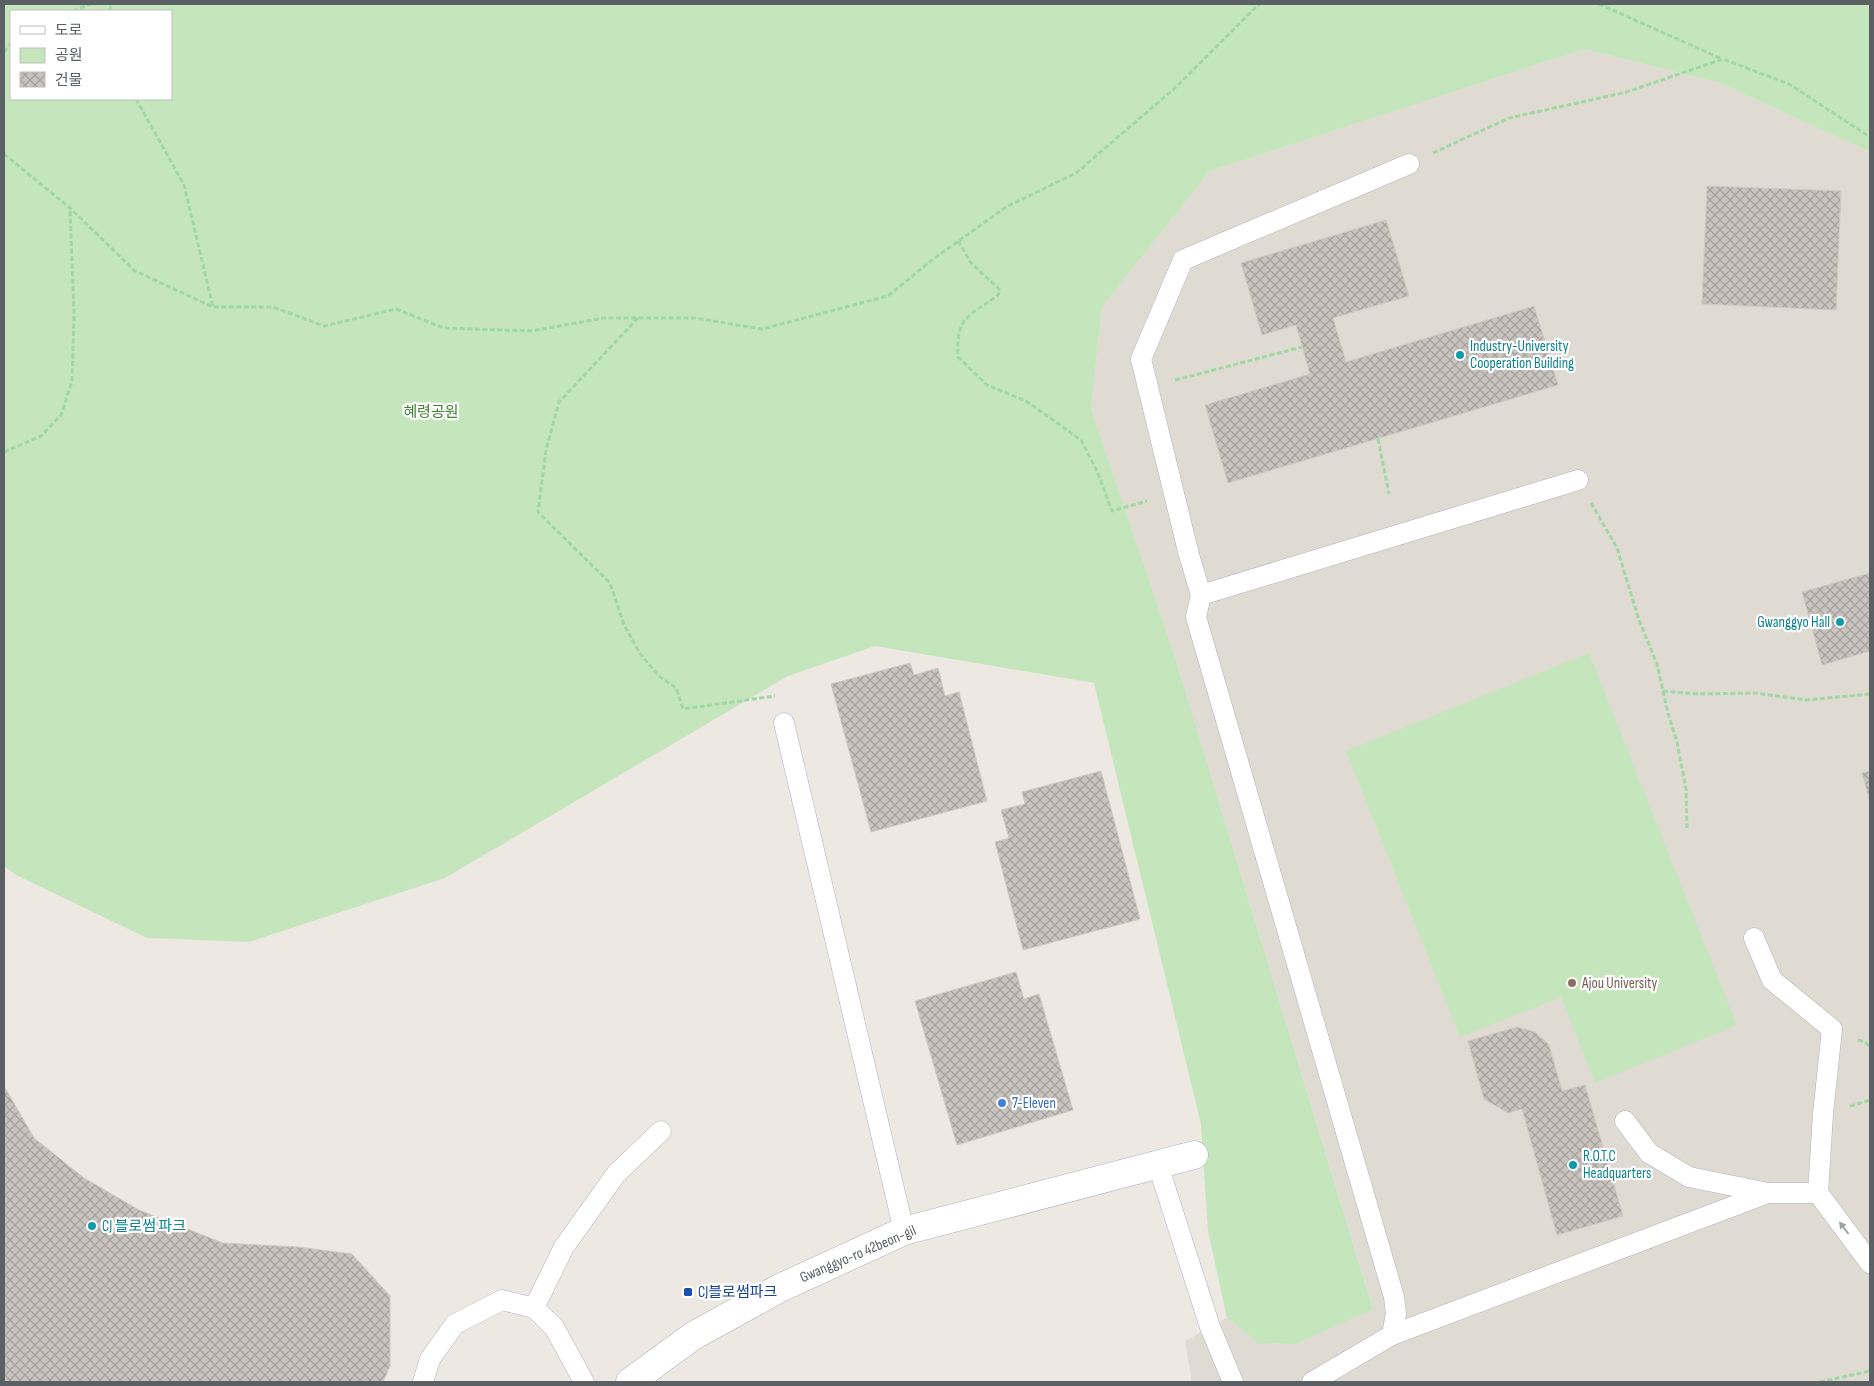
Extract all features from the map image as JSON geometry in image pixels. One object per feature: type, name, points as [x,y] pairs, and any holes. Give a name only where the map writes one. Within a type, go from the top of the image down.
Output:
[{"type":"street","name":"Gwanggyo-ro 42beon-gil","points":[[630,1382],[693,1336],[762,1298],[904,1231],[1194,1155]]},
{"type":"lane","points":[[1392,1335],[1396,1314],[1394,1297],[1196,616],[1201,595],[1189,556],[1141,359],[1183,260],[1409,164]]},
{"type":"lane","points":[[1201,595],[1578,480]]},
{"type":"lane","points":[[784,723],[904,1231]]},
{"type":"lane","points":[[1754,938],[1772,980],[1832,1029],[1823,1114],[1818,1193],[1870,1262]]},
{"type":"lane","points":[[1625,1120],[1649,1152],[1689,1177],[1768,1193],[1818,1193]]},
{"type":"lane","points":[[534,1308],[564,1247],[616,1174],[661,1131]]},
{"type":"lane","points":[[1158,1165],[1210,1327],[1233,1382]]},
{"type":"lane","points":[[1312,1382],[1392,1335],[1768,1193]]},
{"type":"lane","points":[[423,1382],[430,1359],[455,1324],[502,1300],[534,1308],[554,1327],[584,1382]]},
{"type":"path","points":[[75,10],[90,4]]},
{"type":"path","points":[[4,154],[70,208],[135,271],[214,307],[273,307],[324,326],[396,309],[444,328],[531,331],[604,318],[695,318],[762,329],[888,296],[1006,206],[1076,173],[1175,88],[1259,4]]},
{"type":"path","points":[[1599,4],[1723,59],[1789,84],[1870,137]]},
{"type":"path","points":[[1409,164],[1509,118],[1627,92],[1723,59]]},
{"type":"path","points":[[137,100],[184,185],[214,307]]},
{"type":"path","points":[[4,452],[41,436],[61,415],[72,381],[74,314],[70,208]]},
{"type":"path","points":[[958,241],[971,263],[1000,290],[998,295],[964,318],[958,334],[958,357],[988,385],[1026,401],[1081,440],[1097,471],[1112,511],[1174,493]]},
{"type":"path","points":[[639,318],[559,402],[546,450],[538,512],[610,584],[624,625],[647,662],[659,676],[676,688],[683,709],[780,695],[784,723]]},
{"type":"path","points":[[1148,387],[1302,347]]},
{"type":"path","points":[[1378,439],[1389,494]]},
{"type":"path","points":[[1578,480],[1616,548],[1639,620],[1657,664],[1668,713],[1677,742],[1684,779],[1687,828]]},
{"type":"path","points":[[1663,691],[1698,694],[1755,694],[1806,700],[1870,694]]},
{"type":"path","points":[[1820,1382],[1870,1372]]},
{"type":"shaded area","name":"Ajou University","points":[[1585,49],[1720,83],[1870,152],[1870,1382],[1192,1382],[1185,1341],[1227,1318],[1258,1343],[1296,1344],[1373,1308],[1175,657],[1091,408],[1102,307],[1210,171]]},
{"type":"green space","name":"혜령공원","points":[[4,4],[1870,4],[1870,152],[1720,83],[1585,49],[1210,171],[1102,307],[1091,408],[1175,657],[1373,1309],[1296,1344],[1258,1343],[1227,1318],[1208,1231],[1201,1124],[1094,683],[875,646],[788,676],[445,878],[249,942],[147,938],[16,875],[4,866]]},
{"type":"green space","points":[[1589,653],[1737,1025],[1595,1083],[1561,997],[1460,1037],[1346,751]]},
{"type":"building","points":[[1707,186],[1841,191],[1836,310],[1702,304]]},
{"type":"building","name":"Industry-University Cooperation Building","points":[[1386,220],[1409,296],[1333,318],[1346,362],[1534,306],[1558,385],[1228,483],[1205,405],[1310,374],[1296,325],[1262,335],[1241,263]]},
{"type":"building","name":"Gwanggyo Hall","points":[[1870,573],[1870,651],[1822,665],[1802,592]]},
{"type":"building","points":[[910,663],[914,675],[938,668],[945,696],[959,692],[987,801],[871,832],[831,684]]},
{"type":"building","points":[[1101,771],[1140,919],[1023,950],[995,842],[1009,838],[1001,810],[1025,804],[1022,792]]},
{"type":"building","points":[[1870,771],[1870,802],[1862,773]]},
{"type":"building","points":[[1016,972],[1024,999],[1039,994],[1073,1110],[957,1145],[915,1001]]},
{"type":"building","name":"R.O.T.C Headquarters","points":[[1517,1027],[1535,1032],[1549,1045],[1562,1091],[1585,1085],[1623,1216],[1557,1235],[1522,1109],[1508,1113],[1484,1099],[1468,1041]]},
{"type":"building","name":"CJ 블로썸 파크","points":[[4,1086],[34,1138],[84,1178],[139,1210],[223,1243],[298,1247],[352,1254],[390,1296],[390,1366],[383,1382],[4,1382]]},
{"type":"place","name":"Industry-University Cooperation Building","points":[[1460,355]]},
{"type":"place","name":"Gwanggyo Hall","points":[[1840,622]]},
{"type":"place","name":"Ajou University","points":[[1572,983]]},
{"type":"place","name":"7-Eleven","points":[[1002,1103]]},
{"type":"place","name":"R.O.T.C Headquarters","points":[[1573,1165]]},
{"type":"place","name":"CJ 블로썸 파크","points":[[92,1226]]},
{"type":"place","name":"CJ블로썸파크","points":[[688,1292]]}]
